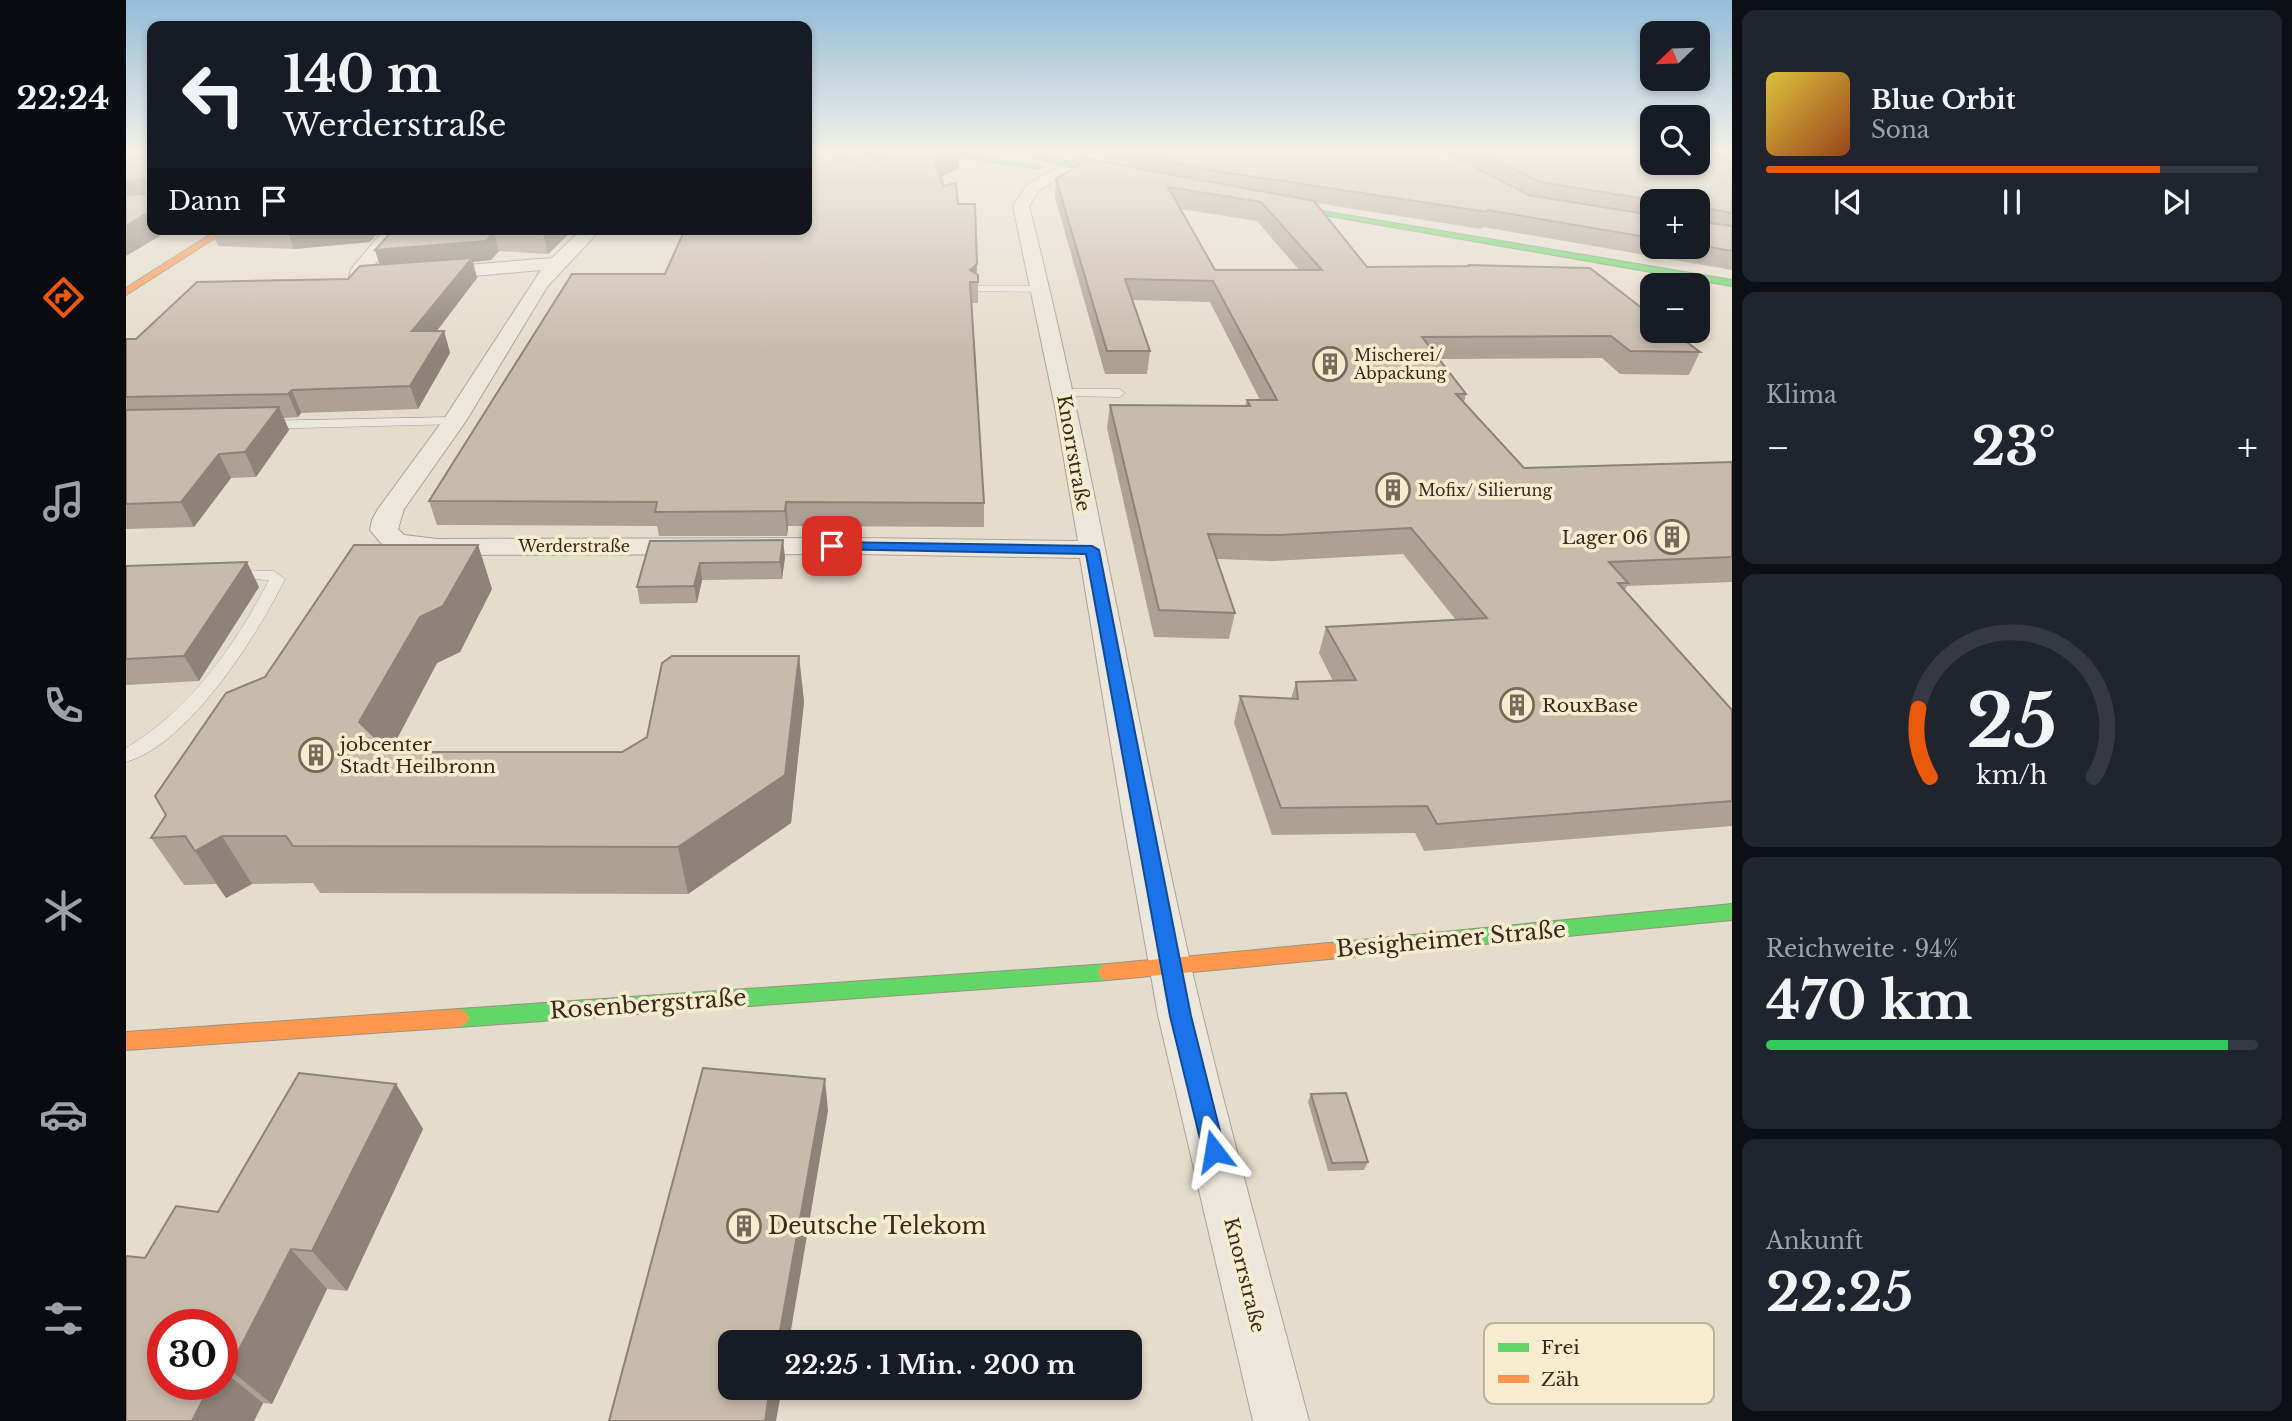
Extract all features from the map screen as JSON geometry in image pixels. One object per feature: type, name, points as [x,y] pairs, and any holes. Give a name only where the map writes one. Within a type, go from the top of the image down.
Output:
[{"type":"main road","points":[[1347,217],[1732,283]]},
{"type":"main road","points":[[126,274],[188,235]]},
{"type":"main road","points":[[126,292],[216,235]]},
{"type":"main road","name":"Besigheimer Straße","points":[[1170,966],[1732,912]]},
{"type":"main road","name":"Rosenbergstraße","points":[[126,1041],[1170,966]]},
{"type":"street","name":"Knorrstraße","points":[[1024,217],[1042,289],[1063,393],[1180,1016],[1281,1421]]},
{"type":"street","points":[[389,235],[358,273],[359,279],[557,263]]},
{"type":"street","name":"Werderstraße","points":[[586,235],[557,263],[503,340],[454,421],[385,520],[386,535],[396,543],[414,547],[858,546],[1092,550]]},
{"type":"lane","points":[[977,289],[1042,289]]},
{"type":"lane","points":[[1063,393],[1119,393]]},
{"type":"lane","points":[[245,425],[454,421]]},
{"type":"lane","points":[[126,756],[168,730],[195,706],[277,579],[267,574],[216,575]]},
{"type":"building","points":[[126,217],[140,217],[126,226]]},
{"type":"building","points":[[812,217],[975,217],[977,264],[970,270],[978,275],[978,282],[970,282],[984,503],[786,502],[785,511],[655,512],[657,502],[429,501],[572,274],[665,274],[682,235],[812,235]]},
{"type":"building","points":[[1067,217],[1185,217],[1215,270],[1322,270],[1275,217],[1327,217],[1367,267],[1470,266],[1468,265],[1590,268],[1640,307],[1640,343],[1688,343],[1700,352],[1630,351],[1611,336],[1422,337],[1466,394],[1456,394],[1524,468],[1732,462],[1732,557],[1609,562],[1628,583],[1618,583],[1732,710],[1732,801],[1437,824],[1427,806],[1281,808],[1240,696],[1298,699],[1296,682],[1356,680],[1326,627],[1487,618],[1411,528],[1280,535],[1208,534],[1235,613],[1159,610],[1110,405],[1250,406],[1247,400],[1277,400],[1213,281],[1125,279],[1150,351],[1107,351]]},
{"type":"building","points":[[1531,217],[1640,217],[1640,236]]},
{"type":"building","points":[[1710,223],[1732,226],[1732,251],[1710,247]]},
{"type":"building","points":[[389,235],[491,235],[486,241],[375,250]]},
{"type":"building","points":[[472,258],[412,331],[444,331],[410,386],[292,390],[288,394],[126,397],[126,339],[136,339],[197,282],[348,279],[360,266]]},
{"type":"building","points":[[279,407],[245,452],[219,454],[181,502],[126,504],[126,410]]},
{"type":"building","points":[[783,540],[780,562],[700,563],[694,586],[637,587],[650,541]]},
{"type":"building","points":[[354,545],[478,545],[443,606],[420,617],[359,722],[390,752],[622,752],[647,737],[662,663],[672,656],[799,656],[785,775],[678,847],[293,846],[286,836],[222,836],[195,851],[185,836],[151,838],[166,815],[155,796],[226,693],[265,677]]},
{"type":"building","points":[[247,562],[184,656],[126,659],[126,566]]},
{"type":"building","name":"Deutsche Telekom","points":[[703,1068],[825,1079],[780,1330],[718,1330],[718,1400],[768,1400],[765,1421],[609,1421]]},
{"type":"building","points":[[299,1073],[396,1084],[312,1251],[291,1249],[238,1352],[238,1309],[147,1309],[147,1400],[203,1400],[192,1421],[126,1421],[126,1256],[145,1258],[176,1206],[218,1212]]},
{"type":"building","points":[[1346,1093],[1368,1162],[1332,1163],[1311,1094]]},
{"type":"traffic: fast","points":[[1350,217],[1732,283]]},
{"type":"traffic: fast","points":[[1329,951],[1732,912]]},
{"type":"traffic: fast","points":[[459,1018],[1108,972]]},
{"type":"traffic: slow","points":[[126,292],[216,235]]},
{"type":"traffic: slow","points":[[1108,972],[1329,951]]},
{"type":"traffic: slow","points":[[126,1041],[459,1018]]},
{"type":"place","name":"Mischerei/ Abpackung","points":[[1330,364]]},
{"type":"place","name":"Mofix/ Silierung","points":[[1393,490]]},
{"type":"place","name":"Lager 06","points":[[1672,537]]},
{"type":"place","name":"RouxBase","points":[[1517,705]]},
{"type":"place","name":"jobcenter Stadt Heilbronn","points":[[316,755]]},
{"type":"place","name":"Deutsche Telekom","points":[[744,1226]]},
{"type":"route","points":[[832,546],[1092,550],[1180,1016],[1214,1151]]}]
